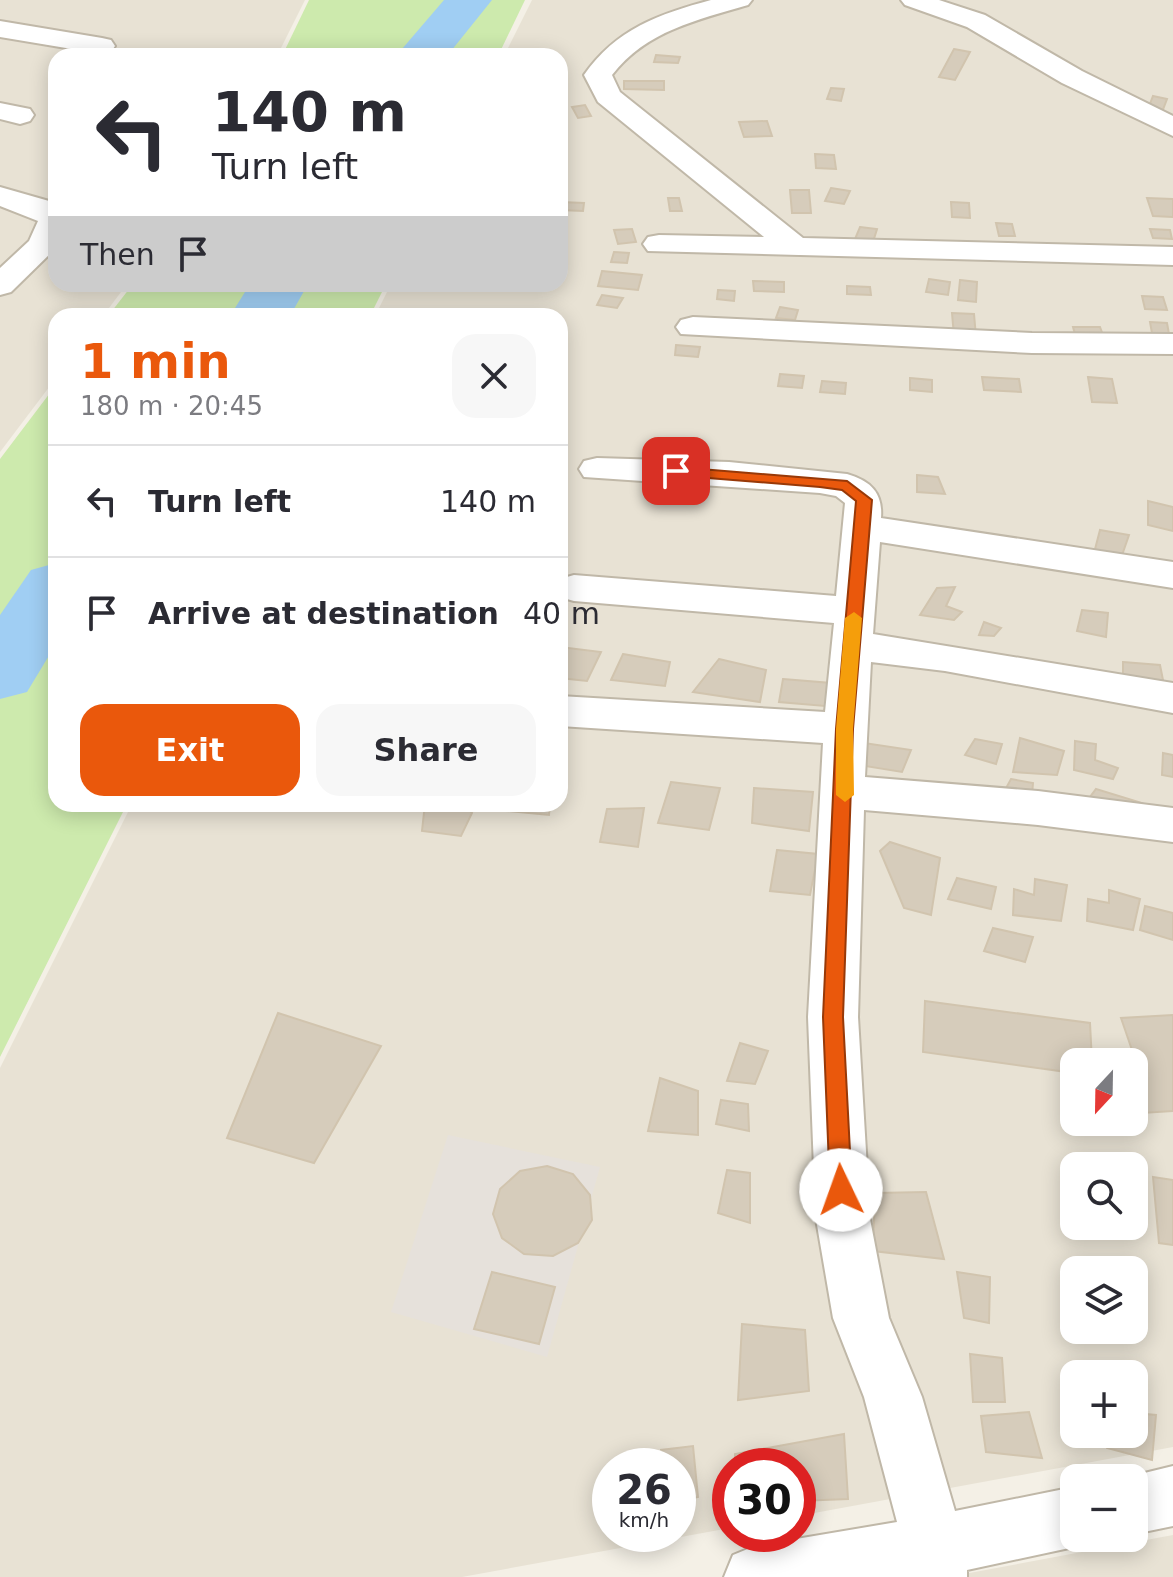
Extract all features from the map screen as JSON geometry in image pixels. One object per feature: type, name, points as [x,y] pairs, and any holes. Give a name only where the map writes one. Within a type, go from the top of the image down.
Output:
[{"type":"street","points":[[739,0],[660,23],[633,35],[611,56],[598,75],[608,96],[794,246]]},
{"type":"street","points":[[914,0],[989,27],[1072,77],[1173,127]]},
{"type":"street","points":[[0,29],[102,46]]},
{"type":"street","points":[[0,196],[48,212]]},
{"type":"street","points":[[0,285],[48,237]]},
{"type":"street","points":[[659,244],[1173,256]]},
{"type":"street","points":[[693,327],[1032,343],[1173,344]]},
{"type":"street","points":[[597,469],[729,473],[847,486],[864,500],[845,729],[845,792],[833,1017],[843,1219],[861,1318],[893,1397],[935,1562]]},
{"type":"street","points":[[863,527],[1173,575]]},
{"type":"street","points":[[574,588],[853,628],[960,659],[1173,698]]},
{"type":"street","points":[[568,712],[845,729]]},
{"type":"street","points":[[845,792],[1038,808],[1173,825]]},
{"type":"street","points":[[1148,1501],[1173,1496]]},
{"type":"street","points":[[755,1577],[935,1562],[1060,1522]]},
{"type":"shaded area","points":[[0,0],[305,0],[281,48],[48,48],[48,292],[121,292],[109,308],[48,308],[48,389],[0,452]]},
{"type":"shaded area","points":[[532,0],[1173,0],[1173,1447],[1081,1464],[1060,1464],[1060,1468],[816,1513],[816,1448],[712,1448],[712,1531],[696,1534],[696,1448],[592,1448],[592,1552],[599,1552],[462,1577],[0,1577],[0,1068],[128,812],[568,812],[568,308],[379,308],[387,292],[568,292],[568,48],[508,48]]},
{"type":"shaded area","points":[[448,1135],[600,1167],[547,1357],[391,1312]]},
{"type":"shaded area","points":[[1173,1535],[1173,1577],[948,1577],[1082,1552],[1148,1552],[1148,1540]]},
{"type":"green space","points":[[309,0],[525,0],[502,48],[286,48]]},
{"type":"green space","points":[[127,292],[382,292],[374,308],[114,308]]},
{"type":"green space","points":[[48,396],[48,812],[123,812],[0,1057],[0,459]]},
{"type":"building","points":[[954,49],[970,52],[955,80],[939,77]]},
{"type":"building","points":[[656,55],[680,57],[678,63],[654,62]]},
{"type":"building","points":[[624,81],[664,81],[664,90],[624,89]]},
{"type":"building","points":[[831,88],[844,89],[841,101],[827,99]]},
{"type":"building","points":[[1153,96],[1167,99],[1162,112],[1148,109]]},
{"type":"building","points":[[585,105],[591,116],[578,118],[572,107]]},
{"type":"building","points":[[767,121],[772,136],[744,137],[739,122]]},
{"type":"building","points":[[815,154],[834,155],[836,169],[816,168]]},
{"type":"building","points":[[831,188],[850,191],[844,204],[825,201]]},
{"type":"building","points":[[790,190],[809,190],[811,213],[792,213]]},
{"type":"building","points":[[668,198],[679,198],[682,211],[670,211]]},
{"type":"building","points":[[1147,198],[1173,199],[1173,217],[1153,216]]},
{"type":"building","points":[[568,202],[584,203],[583,211],[568,210]]},
{"type":"building","points":[[951,202],[969,203],[970,218],[952,217]]},
{"type":"building","points":[[996,223],[1012,224],[1015,236],[999,236]]},
{"type":"building","points":[[860,227],[877,229],[873,242],[855,239]]},
{"type":"building","points":[[632,229],[636,242],[618,244],[614,230]]},
{"type":"building","points":[[1150,229],[1170,230],[1172,239],[1153,238]]},
{"type":"building","points":[[614,252],[629,253],[627,263],[611,262]]},
{"type":"building","points":[[602,271],[642,275],[638,290],[598,286]]},
{"type":"building","points":[[929,279],[950,282],[948,295],[926,292]]},
{"type":"building","points":[[960,280],[977,282],[976,302],[958,300]]},
{"type":"building","points":[[753,281],[784,282],[784,292],[754,291]]},
{"type":"building","points":[[847,286],[870,287],[871,295],[847,294]]},
{"type":"building","points":[[718,290],[735,291],[734,301],[717,299]]},
{"type":"building","points":[[602,295],[623,298],[617,308],[597,305]]},
{"type":"building","points":[[1142,296],[1163,297],[1167,310],[1145,309]]},
{"type":"building","points":[[780,307],[798,310],[795,320],[776,318]]},
{"type":"building","points":[[952,313],[974,314],[976,337],[954,336]]},
{"type":"building","points":[[1150,322],[1167,323],[1169,334],[1152,333]]},
{"type":"building","points":[[1073,327],[1100,327],[1104,338],[1076,338]]},
{"type":"building","points":[[676,345],[700,347],[698,357],[675,355]]},
{"type":"building","points":[[780,374],[804,376],[802,388],[778,386]]},
{"type":"building","points":[[982,377],[1019,379],[1021,392],[984,390]]},
{"type":"building","points":[[1088,377],[1112,379],[1117,403],[1092,402]]},
{"type":"building","points":[[910,378],[932,380],[932,392],[910,390]]},
{"type":"building","points":[[822,381],[846,383],[845,394],[820,392]]},
{"type":"building","points":[[917,475],[938,477],[945,494],[917,492]]},
{"type":"building","points":[[1148,501],[1173,507],[1173,531],[1148,525]]},
{"type":"building","points":[[1100,530],[1129,535],[1120,561],[1093,557]]},
{"type":"building","points":[[955,587],[946,606],[962,612],[954,620],[920,615],[937,588]]},
{"type":"building","points":[[1082,610],[1108,613],[1106,637],[1077,631]]},
{"type":"building","points":[[984,622],[1001,628],[994,636],[979,635]]},
{"type":"building","points":[[568,648],[601,652],[587,681],[568,679]]},
{"type":"building","points":[[623,654],[670,662],[665,686],[611,680]]},
{"type":"building","points":[[719,659],[766,670],[760,702],[693,692]]},
{"type":"building","points":[[1123,662],[1160,665],[1164,685],[1123,678]]},
{"type":"building","points":[[783,679],[831,683],[825,706],[779,702]]},
{"type":"building","points":[[1020,738],[1064,751],[1057,775],[1013,772]]},
{"type":"building","points":[[975,739],[1002,744],[996,764],[965,755]]},
{"type":"building","points":[[1075,741],[1096,744],[1095,760],[1118,768],[1113,779],[1074,770]]},
{"type":"building","points":[[864,743],[911,750],[902,772],[865,766]]},
{"type":"building","points":[[1163,753],[1173,755],[1173,777],[1162,775]]},
{"type":"building","points":[[1011,779],[1033,783],[1032,795],[1005,790]]},
{"type":"building","points":[[671,782],[720,788],[709,830],[658,823]]},
{"type":"building","points":[[754,788],[813,792],[809,831],[752,823]]},
{"type":"building","points":[[1096,789],[1142,803],[1136,814],[1087,801]]},
{"type":"building","points":[[644,808],[638,847],[600,842],[607,809]]},
{"type":"building","points":[[424,812],[472,813],[461,836],[422,831]]},
{"type":"building","points":[[518,812],[549,812],[549,815]]},
{"type":"building","points":[[890,842],[940,858],[931,915],[904,908],[880,851]]},
{"type":"building","points":[[777,850],[818,854],[810,895],[770,891]]},
{"type":"building","points":[[957,878],[996,887],[991,909],[948,899]]},
{"type":"building","points":[[1035,879],[1067,885],[1061,921],[1013,915],[1014,889],[1034,895]]},
{"type":"building","points":[[1109,890],[1140,899],[1133,930],[1087,921],[1088,899],[1109,903]]},
{"type":"building","points":[[1145,906],[1173,913],[1173,940],[1140,930]]},
{"type":"building","points":[[993,928],[1033,937],[1025,962],[984,951]]},
{"type":"building","points":[[925,1001],[1090,1023],[1091,1048],[1060,1048],[1060,1071],[923,1052]]},
{"type":"building","points":[[278,1013],[381,1046],[314,1163],[227,1138]]},
{"type":"building","points":[[1173,1015],[1173,1111],[1148,1113],[1148,1048],[1131,1048],[1121,1018]]},
{"type":"building","points":[[740,1043],[768,1051],[755,1084],[727,1081]]},
{"type":"building","points":[[660,1078],[698,1091],[698,1135],[648,1131]]},
{"type":"building","points":[[721,1100],[748,1104],[749,1131],[716,1124]]},
{"type":"building","points":[[547,1166],[573,1174],[590,1195],[592,1220],[578,1243],[553,1256],[524,1254],[502,1238],[493,1214],[500,1189],[520,1171]]},
{"type":"building","points":[[727,1170],[750,1173],[750,1223],[718,1213]]},
{"type":"building","points":[[1153,1177],[1173,1180],[1173,1245],[1159,1243]]},
{"type":"building","points":[[926,1192],[944,1259],[873,1251],[875,1193]]},
{"type":"building","points":[[492,1272],[555,1287],[539,1344],[474,1329]]},
{"type":"building","points":[[957,1272],[990,1277],[989,1323],[964,1318]]},
{"type":"building","points":[[742,1324],[805,1330],[809,1391],[738,1400]]},
{"type":"building","points":[[970,1354],[1002,1358],[1005,1402],[973,1402]]},
{"type":"building","points":[[1029,1412],[1042,1458],[986,1452],[981,1416]]},
{"type":"building","points":[[1148,1414],[1156,1415],[1152,1460],[1107,1448],[1148,1448]]},
{"type":"building","points":[[844,1434],[848,1499],[816,1500],[816,1448],[768,1448]]},
{"type":"waterway","points":[[428,48],[469,0]]},
{"type":"waterway","points":[[265,308],[274,292]]},
{"type":"waterway","points":[[0,673],[48,599]]},
{"type":"slow traffic","points":[[845,795],[845,729],[854,618]]},
{"type":"route","points":[[676,471],[729,473],[847,486],[857,490],[864,500],[845,729],[845,792],[833,1017],[841,1190]]}]
